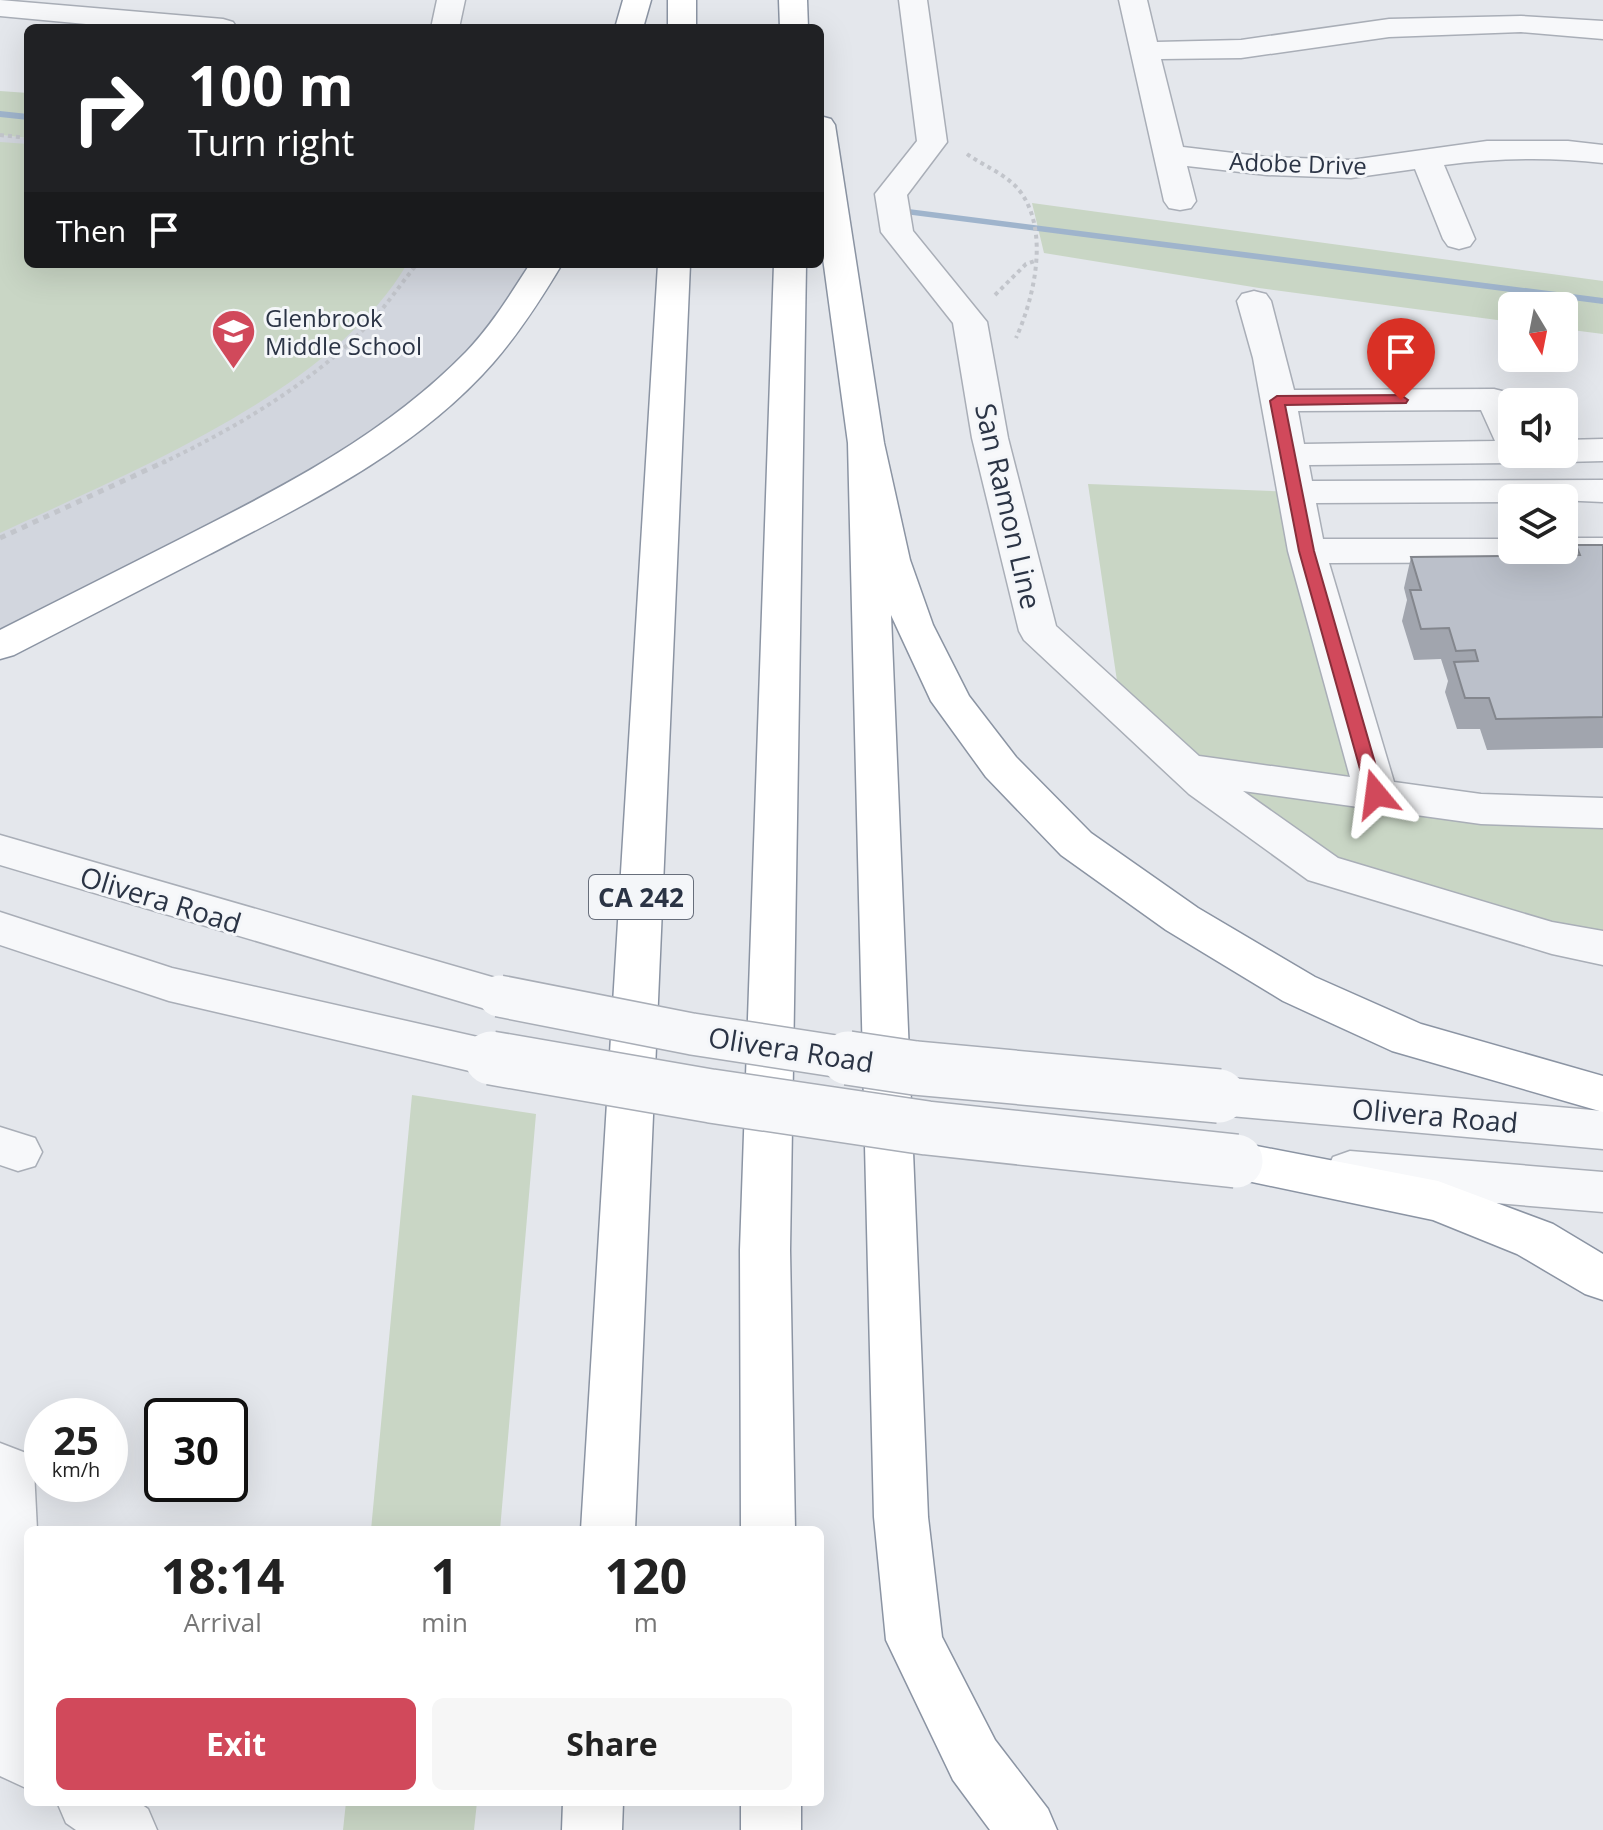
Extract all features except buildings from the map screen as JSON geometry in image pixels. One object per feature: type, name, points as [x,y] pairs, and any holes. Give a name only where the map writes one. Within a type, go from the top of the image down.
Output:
[{"type":"highway","points":[[630,24],[637,0]]},
{"type":"highway","points":[[682,0],[682,24]]},
{"type":"highway","points":[[793,0],[794,24]]},
{"type":"highway","points":[[824,153],[866,443],[891,560],[914,625],[951,701],[1001,767],[1076,844],[1182,919],[1299,989],[1408,1038],[1603,1094]]},
{"type":"highway","points":[[0,646],[276,506],[361,456],[440,398],[494,343],[534,288],[544,268]]},
{"type":"highway","name":"CA 242","points":[[608,1526],[674,268]]},
{"type":"highway","points":[[768,1526],[765,1250],[790,268]]},
{"type":"highway","points":[[866,443],[901,1517],[914,1640],[974,1760],[1027,1830]]},
{"type":"highway","points":[[1236,1161],[1438,1201],[1535,1239],[1603,1279]]},
{"type":"highway","points":[[592,1830],[593,1806]]},
{"type":"highway","points":[[771,1806],[771,1830]]},
{"type":"street","points":[[446,24],[451,0]]},
{"type":"street","name":"San Ramon Line","points":[[913,0],[932,142],[891,194],[897,232],[970,322],[990,438],[1038,631],[1204,784],[1323,869],[1552,938],[1603,948]]},
{"type":"street","points":[[1133,0],[1180,201]]},
{"type":"street","points":[[1375,0],[1389,28]]},
{"type":"street","points":[[0,8],[107,9],[199,24]]},
{"type":"street","points":[[1145,51],[1241,49],[1389,28],[1521,24],[1603,30]]},
{"type":"street","name":"Adobe Drive","points":[[1169,155],[1267,166],[1351,169],[1487,150],[1568,150],[1603,154]]},
{"type":"street","points":[[1427,160],[1459,239]]},
{"type":"street","points":[[1254,301],[1270,358],[1307,551],[1376,794]]},
{"type":"street","points":[[1277,401],[1494,399],[1498,408]]},
{"type":"street","points":[[1578,451],[1603,450]]},
{"type":"street","points":[[1287,455],[1498,452]]},
{"type":"street","points":[[1295,492],[1603,491]]},
{"type":"street","points":[[1307,551],[1603,550]]},
{"type":"street","points":[[1187,769],[1481,809],[1603,813]]},
{"type":"street","name":"Olivera Road","points":[[0,850],[499,996],[692,1034],[915,1068],[1603,1130]]},
{"type":"street","name":"Olivera Road","points":[[0,928],[169,984],[491,1058],[711,1096],[927,1128],[1236,1161],[1603,1192]]},
{"type":"street","points":[[4,1468],[19,1754],[24,1757]]},
{"type":"street","points":[[93,1806],[127,1830]]},
{"type":"path","points":[[926,112],[971,157],[1002,174],[1021,193],[1035,228],[1035,261],[1022,327],[1006,355],[979,374]]},
{"type":"path","points":[[0,135],[24,138]]},
{"type":"path","points":[[970,322],[1026,264],[1035,261]]},
{"type":"path","points":[[0,538],[205,440],[262,406],[344,351],[392,302],[414,268]]},
{"type":"shaded area","name":"Glenbrook Middle School","points":[[0,135],[24,138],[24,268],[543,268],[440,398],[0,646]]},
{"type":"green space","points":[[0,91],[24,93],[24,138],[0,135]]},
{"type":"green space","points":[[0,142],[24,144],[24,268],[404,268],[373,310],[330,351],[280,389],[166,455],[0,533]]},
{"type":"green space","points":[[1032,203],[1603,281],[1603,334],[1578,331],[1578,292],[1498,292],[1498,320],[1259,288],[1044,253]]},
{"type":"green space","points":[[1088,484],[1295,492],[1376,794],[1603,813],[1603,948],[1323,869],[1121,708]]},
{"type":"green space","points":[[412,1095],[536,1114],[500,1526],[371,1526]]},
{"type":"green space","points":[[346,1806],[477,1806],[474,1830],[343,1830]]},
{"type":"waterway","points":[[0,114],[24,117]]},
{"type":"waterway","points":[[893,210],[1603,301]]},
{"type":"place","name":"Glenbrook Middle School","points":[[234,370]]},
{"type":"route","points":[[1376,794],[1307,551],[1277,401],[1401,400]]}]
